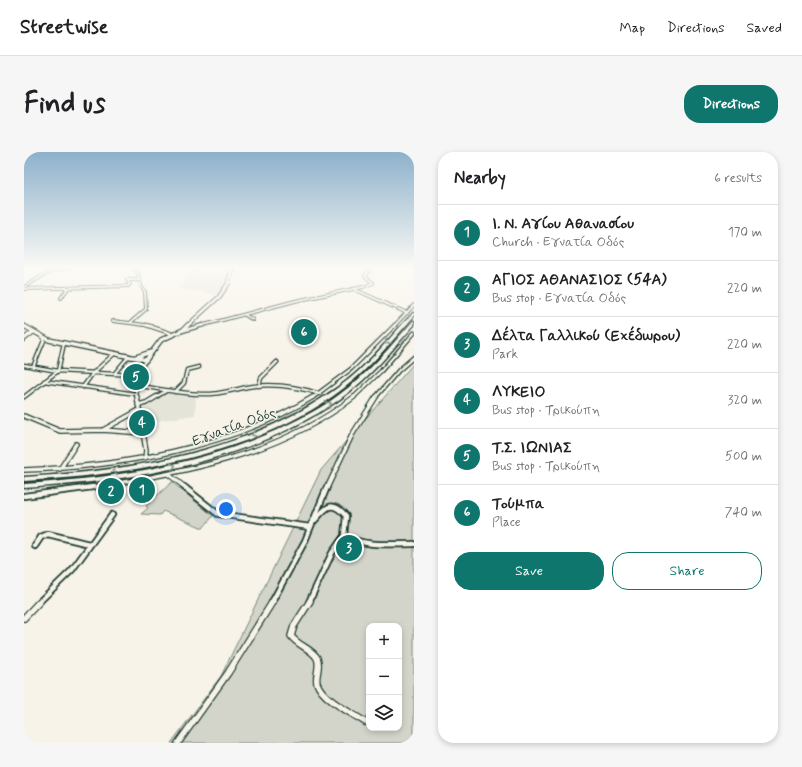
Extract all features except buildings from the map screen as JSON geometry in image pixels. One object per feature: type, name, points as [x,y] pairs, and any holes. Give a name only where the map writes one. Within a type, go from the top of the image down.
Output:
[{"type":"highway","name":"Εγνατία Οδός","points":[[24,479],[80,475],[149,465],[227,444],[273,426],[317,404],[342,386],[360,371],[414,314]]},
{"type":"highway","name":"Εγνατία Οδός","points":[[24,486],[107,478],[170,467],[231,449],[279,431],[311,415],[349,390],[367,374],[414,322]]},
{"type":"street","points":[[130,323],[146,309],[145,296]]},
{"type":"street","points":[[181,331],[219,296]]},
{"type":"street","points":[[145,458],[146,450],[136,394],[135,375],[161,340],[181,331],[321,296]]},
{"type":"street","points":[[368,296],[407,313]]},
{"type":"street","points":[[24,470],[60,469],[117,463],[145,458],[183,450],[227,436],[272,418],[320,394],[350,370],[414,306]]},
{"type":"street","points":[[245,315],[253,320]]},
{"type":"street","points":[[113,321],[153,327],[170,333],[170,335]]},
{"type":"street","points":[[24,326],[45,338],[146,360]]},
{"type":"street","points":[[24,339],[33,332]]},
{"type":"street","points":[[24,496],[86,488],[168,474],[244,453],[279,440],[325,417],[345,404],[366,386],[414,333]]},
{"type":"street","points":[[33,367],[45,338]]},
{"type":"street","points":[[24,397],[58,371],[64,343]]},
{"type":"street","points":[[134,357],[151,352]]},
{"type":"street","points":[[83,387],[93,373],[115,353]]},
{"type":"street","points":[[114,374],[129,356]]},
{"type":"street","points":[[178,743],[218,687],[260,623],[302,547],[343,449],[359,422],[390,382],[414,357]]},
{"type":"street","points":[[259,386],[261,378],[277,362]]},
{"type":"street","points":[[24,365],[58,371],[135,375]]},
{"type":"street","points":[[175,392],[184,383],[186,370],[199,367]]},
{"type":"street","points":[[44,381],[136,394]]},
{"type":"street","points":[[135,385],[175,392],[219,393],[259,386],[298,388],[320,394]]},
{"type":"street","points":[[138,405],[166,391]]},
{"type":"street","points":[[103,430],[139,410]]},
{"type":"street","points":[[25,417],[60,431],[103,430],[142,433]]},
{"type":"street","points":[[60,469],[76,444]]},
{"type":"street","points":[[168,474],[218,514],[311,525]]},
{"type":"street","points":[[311,525],[324,510],[331,507],[341,510],[346,516],[344,536],[336,545],[306,609],[292,629],[291,636],[296,642],[311,651],[316,657],[319,665],[317,682],[322,692],[365,722]]},
{"type":"street","points":[[24,618],[41,598],[66,577],[112,515]]},
{"type":"street","points":[[35,546],[41,537],[48,534],[89,544]]},
{"type":"street","points":[[344,536],[354,541],[414,544]]},
{"type":"shaded area","points":[[414,363],[414,743],[171,743],[221,676],[321,470]]},
{"type":"shaded area","points":[[165,394],[196,394],[195,415],[144,423],[141,406]]},
{"type":"shaded area","points":[[172,482],[213,516],[203,528],[163,511],[160,515],[141,514],[148,508],[146,506]]},
{"type":"place","name":"Τούμπα","points":[[304,332]]},
{"type":"place","name":"Τ.Σ. ΙΩΝΙΑΣ","points":[[136,377]]},
{"type":"place","name":"ΛΥΚΕΙΟ","points":[[142,423]]},
{"type":"place","name":"Ι. Ν. Αγίου Αθανασίου","points":[[142,490]]},
{"type":"place","name":"ΑΓΙΟΣ ΑΘΑΝΑΣΙΟΣ (54Α)","points":[[111,491]]},
{"type":"place","name":"Δέλτα Γαλλικού (Εχέδωρου)","points":[[349,548]]}]
